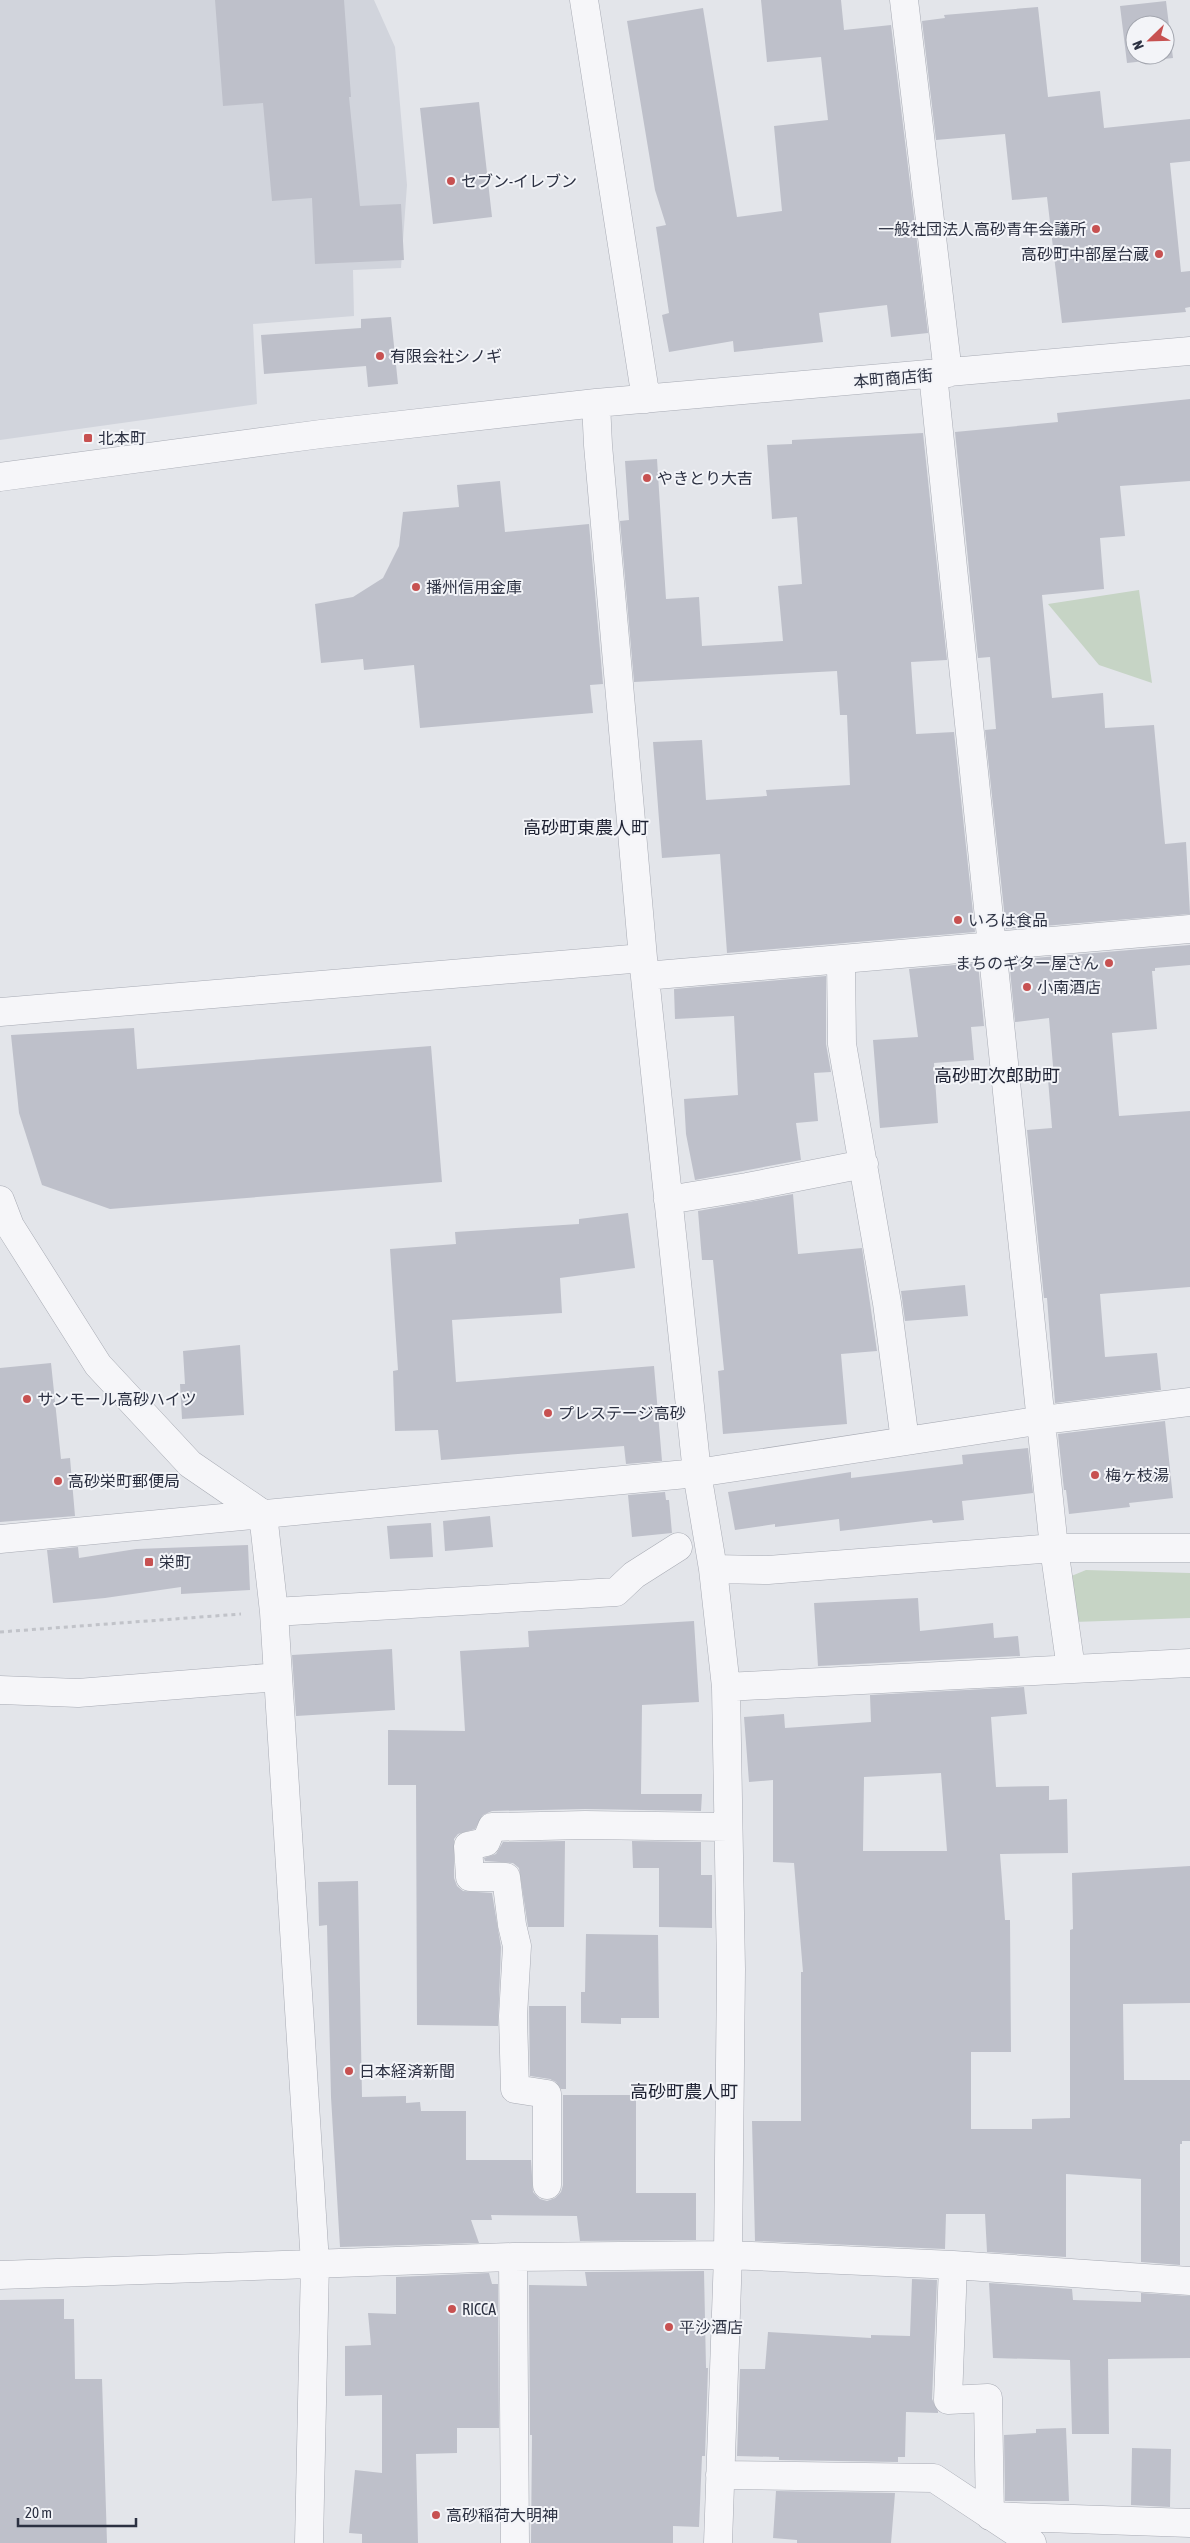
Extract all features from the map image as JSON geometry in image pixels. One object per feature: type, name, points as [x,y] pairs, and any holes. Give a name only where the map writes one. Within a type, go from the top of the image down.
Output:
[{"type":"street","points":[[584,0],[646,399]]},
{"type":"street","points":[[904,0],[941,374],[991,947],[1054,1548],[1071,1669]]},
{"type":"street","name":"本町商店街","points":[[0,477],[321,434],[596,403],[1190,351]]},
{"type":"street","points":[[596,403],[598,445],[644,967],[697,1473],[713,1569],[726,1687],[731,1969],[728,2255],[718,2543]]},
{"type":"street","points":[[0,1012],[644,967],[841,961],[1190,929]]},
{"type":"street","points":[[841,961],[842,1044],[887,1303],[905,1441]]},
{"type":"street","points":[[668,1200],[864,1164]]},
{"type":"street","points":[[0,1200],[10,1226],[98,1365],[190,1464],[263,1514],[274,1612],[316,2263],[309,2543]]},
{"type":"street","points":[[0,1540],[697,1473],[1042,1420],[1190,1402]]},
{"type":"street","points":[[274,1612],[616,1592],[634,1575],[678,1547]]},
{"type":"street","points":[[713,1569],[768,1570],[1054,1548],[1190,1548]]},
{"type":"street","points":[[726,1687],[1190,1663]]},
{"type":"street","points":[[0,1690],[78,1693],[278,1677]]},
{"type":"street","points":[[548,2185],[547,2094],[515,2089],[514,2016],[517,1946],[512,1925],[506,1877],[470,1876],[468,1846],[486,1842],[492,1827],[585,1825],[728,1828]]},
{"type":"street","points":[[0,2275],[513,2257],[728,2255],[953,2265],[1190,2281]]},
{"type":"street","points":[[513,2257],[515,2543]]},
{"type":"street","points":[[953,2265],[948,2400],[988,2398],[990,2516]]},
{"type":"street","points":[[720,2475],[934,2478],[1032,2543]]},
{"type":"street","points":[[990,2516],[1190,2523]]},
{"type":"path","points":[[0,1632],[274,1612]]},
{"type":"shaded area","points":[[0,0],[374,0],[395,47],[407,185],[401,268],[353,270],[354,316],[253,324],[257,404],[0,440]]},
{"type":"green space","points":[[1139,590],[1152,683],[1099,665],[1048,604]]},
{"type":"green space","points":[[1086,1570],[1190,1573],[1190,1618],[1074,1622],[1069,1577]]},
{"type":"building","points":[[215,0],[344,0],[351,97],[349,97],[360,206],[401,204],[404,260],[315,264],[312,198],[272,201],[263,103],[223,106]]},
{"type":"building","points":[[761,0],[841,0],[844,30],[891,25],[928,333],[891,337],[887,305],[819,313],[823,342],[734,352],[733,341],[669,352],[662,315],[669,313],[656,227],[666,225],[655,190],[627,21],[703,8],[737,217],[782,211],[774,126],[828,120],[821,57],[767,62]]},
{"type":"building","points":[[1166,1],[1168,15],[1125,15],[1125,47],[1120,6]]},
{"type":"building","points":[[1038,7],[1048,97],[1100,91],[1104,128],[1190,119],[1190,161],[1170,163],[1181,272],[1190,271],[1190,307],[1185,308],[1186,312],[1062,323],[1047,197],[1012,200],[1005,134],[936,140],[922,21],[945,18],[944,15]]},
{"type":"building","points":[[479,102],[492,217],[433,224],[420,108]]},
{"type":"building","points":[[391,317],[398,384],[368,387],[366,366],[264,374],[261,335],[361,328],[361,319]]},
{"type":"building","points":[[1190,399],[1190,481],[1120,486],[1125,536],[1100,538],[1104,589],[1042,595],[1052,698],[1103,693],[1105,728],[1154,725],[1165,844],[1186,842],[1190,914],[1006,929],[985,730],[996,729],[990,657],[978,658],[955,432],[1058,422],[1057,413]]},
{"type":"building","points":[[923,433],[947,660],[911,662],[916,734],[954,732],[975,932],[727,953],[720,854],[662,858],[653,742],[702,740],[706,800],[767,796],[766,790],[850,785],[847,715],[840,715],[837,671],[634,682],[620,521],[629,520],[625,461],[657,459],[666,599],[699,597],[702,646],[783,641],[778,586],[802,584],[797,517],[772,519],[767,445],[792,444],[792,440]]},
{"type":"building","points":[[500,481],[505,532],[589,524],[603,684],[590,685],[593,713],[420,728],[414,665],[364,670],[363,659],[321,663],[315,604],[353,597],[383,578],[399,546],[403,512],[459,507],[457,485]]},
{"type":"building","points":[[1190,945],[1190,965],[1155,968],[1155,971],[1152,971],[1157,1029],[1112,1033],[1119,1116],[1190,1111],[1190,1287],[1100,1294],[1105,1357],[1157,1353],[1161,1390],[1055,1403],[1047,1298],[1044,1298],[1027,1130],[1052,1128],[1048,1079],[1054,1078],[1049,1018],[1015,1022],[1009,960]]},
{"type":"building","points":[[978,963],[984,1026],[971,1027],[974,1060],[934,1063],[938,1123],[880,1128],[873,1040],[918,1037],[909,969]]},
{"type":"building","points":[[826,976],[826,1044],[831,1072],[814,1073],[818,1121],[796,1123],[801,1160],[695,1180],[686,1134],[684,1099],[738,1095],[734,1016],[675,1019],[674,989]]},
{"type":"building","points":[[134,1028],[137,1069],[431,1046],[442,1182],[110,1209],[42,1185],[19,1113],[11,1035]]},
{"type":"building","points":[[793,1194],[798,1254],[862,1248],[877,1351],[841,1354],[847,1424],[723,1434],[718,1371],[724,1370],[713,1260],[702,1260],[698,1211]]},
{"type":"building","points":[[628,1213],[635,1268],[560,1278],[562,1313],[452,1320],[456,1382],[654,1366],[662,1461],[626,1464],[624,1446],[441,1460],[438,1430],[395,1431],[393,1371],[398,1370],[390,1249],[456,1244],[455,1232],[579,1224],[579,1219]]},
{"type":"building","points":[[965,1285],[968,1316],[905,1321],[901,1291]]},
{"type":"building","points":[[240,1345],[244,1415],[182,1419],[180,1384],[185,1384],[183,1351]]},
{"type":"building","points":[[51,1363],[61,1459],[70,1458],[75,1516],[0,1522],[0,1368]]},
{"type":"building","points":[[1165,1421],[1173,1498],[1129,1503],[1130,1507],[1069,1514],[1066,1490],[1064,1490],[1058,1434]]},
{"type":"building","points":[[1028,1448],[1033,1493],[962,1501],[964,1520],[933,1523],[932,1520],[840,1531],[839,1519],[775,1527],[775,1524],[735,1530],[728,1492],[851,1472],[851,1478],[963,1464],[962,1455]]},
{"type":"building","points":[[665,1492],[666,1500],[669,1500],[672,1533],[632,1537],[628,1495]]},
{"type":"building","points":[[490,1516],[493,1547],[445,1551],[443,1521]]},
{"type":"building","points":[[431,1523],[433,1557],[390,1559],[387,1526]]},
{"type":"building","points":[[248,1545],[250,1590],[181,1594],[181,1587],[53,1603],[47,1550],[78,1547],[79,1558],[136,1549]]},
{"type":"building","points":[[918,1598],[920,1631],[993,1623],[994,1638],[1018,1636],[1020,1656],[818,1666],[814,1603]]},
{"type":"building","points":[[694,1621],[699,1702],[642,1705],[641,1794],[702,1794],[701,1811],[585,1809],[492,1811],[483,1815],[475,1829],[458,1834],[454,1839],[454,1878],[457,1886],[463,1891],[492,1893],[501,1947],[498,2026],[417,2025],[416,1785],[388,1785],[388,1730],[465,1731],[460,1651],[529,1647],[528,1631]]},
{"type":"building","points":[[392,1649],[395,1710],[296,1716],[292,1655]]},
{"type":"building","points":[[1024,1687],[1027,1714],[991,1717],[996,1787],[1049,1786],[1049,1800],[1067,1799],[1068,1853],[1000,1854],[1005,1920],[1010,1920],[1011,2052],[971,2052],[971,2129],[1032,2129],[1032,2119],[1070,2118],[1070,1930],[1073,1929],[1072,1873],[1190,1866],[1190,2003],[1123,2004],[1124,2080],[1190,2080],[1190,2141],[1182,2141],[1182,2144],[1180,2144],[1180,2265],[1141,2262],[1141,2179],[1066,2174],[1066,2257],[987,2252],[985,2214],[946,2214],[945,2249],[755,2241],[752,2121],[801,2121],[801,1972],[803,1972],[794,1863],[773,1862],[773,1780],[749,1782],[744,1717],[784,1714],[785,1728],[871,1722],[870,1695]],"holes":[[[941,1773],[947,1851],[863,1851],[864,1777]]]},
{"type":"building","points":[[565,1841],[564,1927],[528,1927],[519,1868],[513,1863],[485,1861],[484,1858],[496,1854],[503,1842]]},
{"type":"building","points":[[632,1841],[701,1842],[701,1875],[712,1875],[712,1928],[659,1927],[659,1868],[633,1868]]},
{"type":"building","points":[[358,1881],[362,2097],[406,2096],[406,2103],[420,2102],[421,2111],[466,2111],[466,2160],[531,2160],[533,2192],[540,2199],[547,2201],[555,2198],[561,2192],[563,2185],[563,2095],[636,2095],[636,2193],[696,2193],[696,2240],[580,2241],[577,2216],[491,2215],[492,2220],[471,2220],[479,2243],[340,2247],[331,2097],[327,1925],[319,1926],[318,1882]]},
{"type":"building","points":[[586,1934],[658,1935],[659,2018],[621,2018],[621,2024],[581,2023],[581,1992],[585,1992]]},
{"type":"building","points":[[529,2006],[566,2006],[566,2089],[561,2089],[556,2082],[550,2079],[530,2076]]},
{"type":"building","points":[[704,2271],[706,2368],[708,2368],[705,2456],[702,2456],[699,2527],[673,2526],[673,2543],[531,2543],[532,2435],[530,2435],[529,2285],[587,2286],[585,2272]]},
{"type":"building","points":[[489,2273],[492,2284],[498,2284],[499,2428],[457,2428],[457,2453],[416,2454],[418,2543],[362,2543],[362,2534],[349,2533],[355,2470],[382,2473],[382,2395],[345,2396],[345,2346],[371,2345],[368,2313],[396,2314],[396,2277]]},
{"type":"building","points":[[912,2279],[937,2280],[932,2399],[938,2413],[906,2412],[905,2457],[898,2457],[898,2462],[779,2460],[779,2457],[737,2456],[740,2369],[765,2369],[768,2332],[871,2338],[871,2335],[910,2336]]},
{"type":"building","points":[[989,2283],[1072,2289],[1073,2300],[1141,2302],[1141,2293],[1190,2296],[1190,2358],[1108,2359],[1109,2434],[1072,2434],[1070,2360],[993,2358]]},
{"type":"building","points":[[64,2299],[64,2319],[74,2319],[75,2379],[102,2379],[107,2543],[0,2543],[0,2300]]},
{"type":"building","points":[[1066,2428],[1069,2501],[1005,2501],[1004,2435],[1036,2433],[1036,2429]]},
{"type":"building","points":[[1132,2448],[1171,2449],[1170,2507],[1131,2505]]},
{"type":"building","points":[[776,2491],[895,2493],[891,2543],[797,2543],[797,2540],[773,2538]]},
{"type":"place","name":"セブン-イレブン","points":[[451,181]]},
{"type":"place","name":"一般社団法人高砂青年会議所","points":[[1096,229]]},
{"type":"place","name":"高砂町中部屋台蔵","points":[[1159,254]]},
{"type":"place","name":"有限会社シノギ","points":[[380,356]]},
{"type":"place","name":"北本町","points":[[88,438]]},
{"type":"place","name":"やきとり大吉","points":[[647,478]]},
{"type":"place","name":"播州信用金庫","points":[[416,587]]},
{"type":"place","name":"いろは食品","points":[[958,920]]},
{"type":"place","name":"まちのギター屋さん","points":[[1109,963]]},
{"type":"place","name":"小南酒店","points":[[1027,987]]},
{"type":"place","name":"サンモール高砂ハイツ","points":[[27,1399]]},
{"type":"place","name":"プレステージ高砂","points":[[548,1413]]},
{"type":"place","name":"梅ヶ枝湯","points":[[1095,1475]]},
{"type":"place","name":"高砂栄町郵便局","points":[[58,1481]]},
{"type":"place","name":"栄町","points":[[149,1562]]},
{"type":"place","name":"日本経済新聞","points":[[349,2071]]},
{"type":"place","name":"RICCA","points":[[452,2309]]},
{"type":"place","name":"平沙酒店","points":[[669,2327]]},
{"type":"place","name":"高砂稲荷大明神","points":[[436,2515]]},
{"type":"district","name":"高砂町東農人町","points":[[586,827]]},
{"type":"district","name":"高砂町次郎助町","points":[[997,1075]]},
{"type":"district","name":"高砂町農人町","points":[[684,2091]]}]
